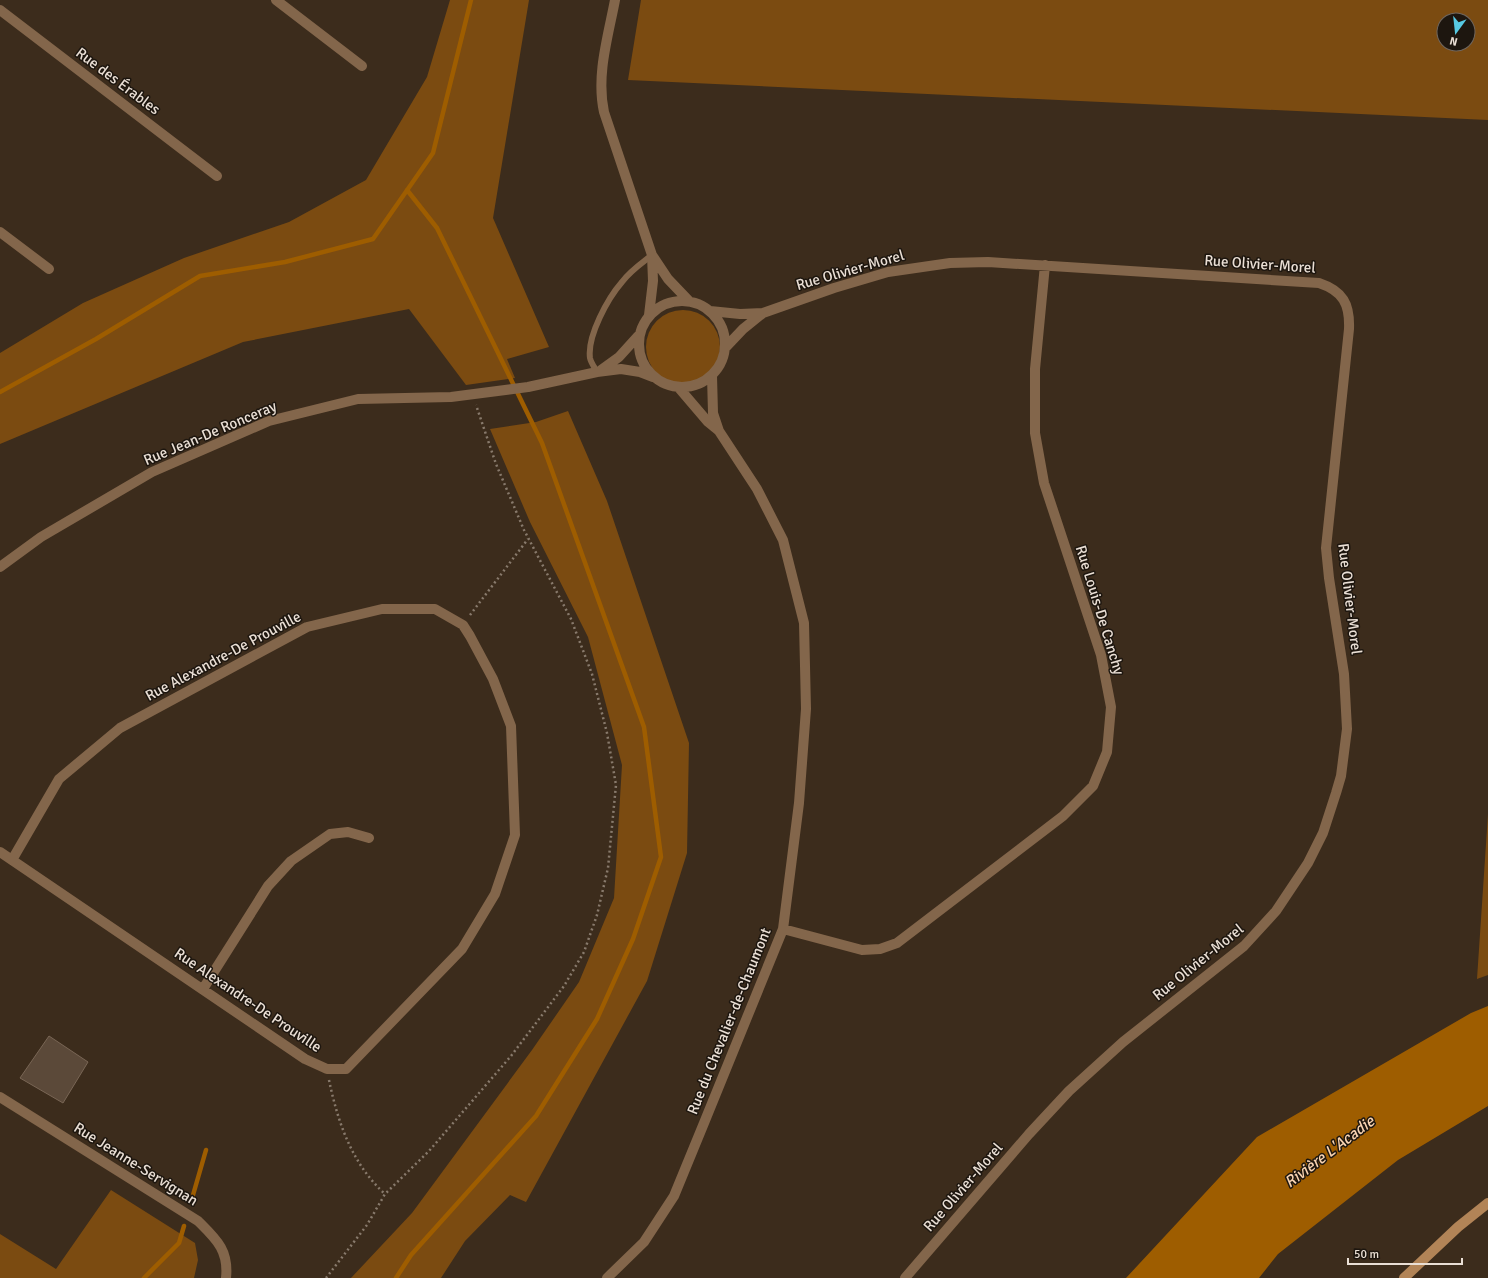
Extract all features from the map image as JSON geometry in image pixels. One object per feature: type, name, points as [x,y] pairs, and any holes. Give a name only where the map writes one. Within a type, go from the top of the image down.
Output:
[{"type":"main road","points":[[1404,1278],[1458,1227],[1488,1203]]},
{"type":"street","points":[[276,0],[362,66]]},
{"type":"street","points":[[615,0],[601,77],[600,92],[604,112],[652,255],[668,279],[689,301]]},
{"type":"street","name":"Rue des Érables","points":[[0,10],[217,176]]},
{"type":"street","points":[[0,232],[49,269]]},
{"type":"street","points":[[649,315],[667,303],[689,301],[701,305],[710,311],[722,328],[725,348],[723,358],[712,376],[702,383],[691,387],[679,388],[669,386],[653,378],[644,367],[639,354],[638,336],[649,315],[653,281],[652,255]]},
{"type":"street","name":"Rue Olivier-Morel","points":[[710,311],[740,314],[763,313],[842,285],[888,272],[950,263],[988,262],[1308,281],[1330,287],[1344,301],[1349,317],[1326,548],[1346,693],[1347,723],[1345,751],[1336,793],[1316,848],[1300,878],[1262,928],[1227,961],[1123,1042],[1069,1091],[1028,1134],[905,1278]]},
{"type":"street","name":"Rue Louis-De Canchy","points":[[783,930],[862,950],[880,949],[897,943],[1063,816],[1093,786],[1107,752],[1111,707],[1101,655],[1044,483],[1035,433],[1035,369],[1045,265]]},
{"type":"street","name":"Rue Olivier-Morel","points":[[725,348],[743,329],[763,313]]},
{"type":"street","name":"Rue Jean-De Ronceray","points":[[597,372],[619,357],[638,336]]},
{"type":"street","name":"Rue Jean-De Ronceray","points":[[0,567],[41,537],[152,472],[269,421],[358,399],[451,397],[528,387],[597,372],[630,369],[653,378]]},
{"type":"street","name":"Rue du Chevalier-de-Chaumont","points":[[712,376],[713,413],[718,431]]},
{"type":"street","name":"Rue du Chevalier-de-Chaumont","points":[[607,1278],[644,1242],[674,1196],[783,930],[800,796],[806,709],[804,623],[783,540],[757,489],[718,431],[708,422],[679,388]]},
{"type":"street","name":"Rue Alexandre-De Prouville","points":[[0,852],[305,1058],[327,1069],[346,1069],[462,949],[495,894],[516,835],[511,726],[493,679],[470,636],[462,625],[435,609],[382,609],[307,628],[120,728],[59,779],[12,860]]},
{"type":"street","points":[[203,989],[268,886],[291,861],[330,834],[348,832],[369,838]]},
{"type":"street","name":"Rue Jeanne-Servignan","points":[[0,1097],[198,1221],[220,1244],[227,1267],[226,1278]]},
{"type":"lane","points":[[597,372],[590,359],[590,346],[602,313],[615,290],[623,280],[652,255]]},
{"type":"path","points":[[332,1278],[327,1277],[367,1225],[385,1194],[429,1151],[511,1056],[564,986],[584,952],[597,916],[608,868],[616,785],[607,733],[592,674],[571,619],[542,561],[528,539],[496,464],[473,394]]},
{"type":"path","points":[[462,625],[528,539]]},
{"type":"path","points":[[327,1069],[340,1125],[351,1148],[370,1180],[385,1194]]},
{"type":"shaded area","points":[[450,0],[529,0],[493,218],[549,347],[507,359],[515,378],[466,385],[409,309],[243,342],[0,444],[0,353],[83,303],[184,258],[289,222],[366,180],[427,77]]},
{"type":"shaded area","points":[[641,0],[1488,0],[1488,120],[628,80]]},
{"type":"shaded area","points":[[683,310],[697,313],[709,321],[717,333],[720,347],[717,361],[709,373],[697,381],[683,384],[669,381],[657,373],[649,361],[646,347],[649,333],[657,321],[669,313]]},
{"type":"shaded area","points":[[568,411],[607,501],[689,743],[687,853],[647,981],[526,1202],[510,1195],[465,1241],[441,1278],[351,1278],[412,1213],[532,1050],[579,982],[614,898],[622,765],[588,637],[530,522],[490,429],[536,422]]},
{"type":"shaded area","points":[[1488,814],[1488,975],[1477,979]]},
{"type":"shaded area","points":[[111,1190],[195,1243],[198,1260],[194,1278],[0,1278],[0,1234],[56,1269]]},
{"type":"water","name":"Rivière L'Acadie","points":[[1488,1006],[1488,1106],[1398,1160],[1278,1254],[1259,1278],[1126,1278],[1257,1137],[1471,1013]]},
{"type":"building","points":[[49,1036],[88,1062],[63,1103],[20,1078]]},
{"type":"waterway","points":[[0,392],[96,339],[200,276],[285,262],[373,239],[433,153],[471,0]]},
{"type":"waterway","points":[[396,1278],[411,1255],[536,1116],[597,1019],[633,939],[661,857],[644,727],[542,443],[437,228],[407,190]]},
{"type":"waterway","points":[[191,1202],[206,1150]]},
{"type":"waterway","points":[[144,1278],[179,1243],[184,1226]]}]
